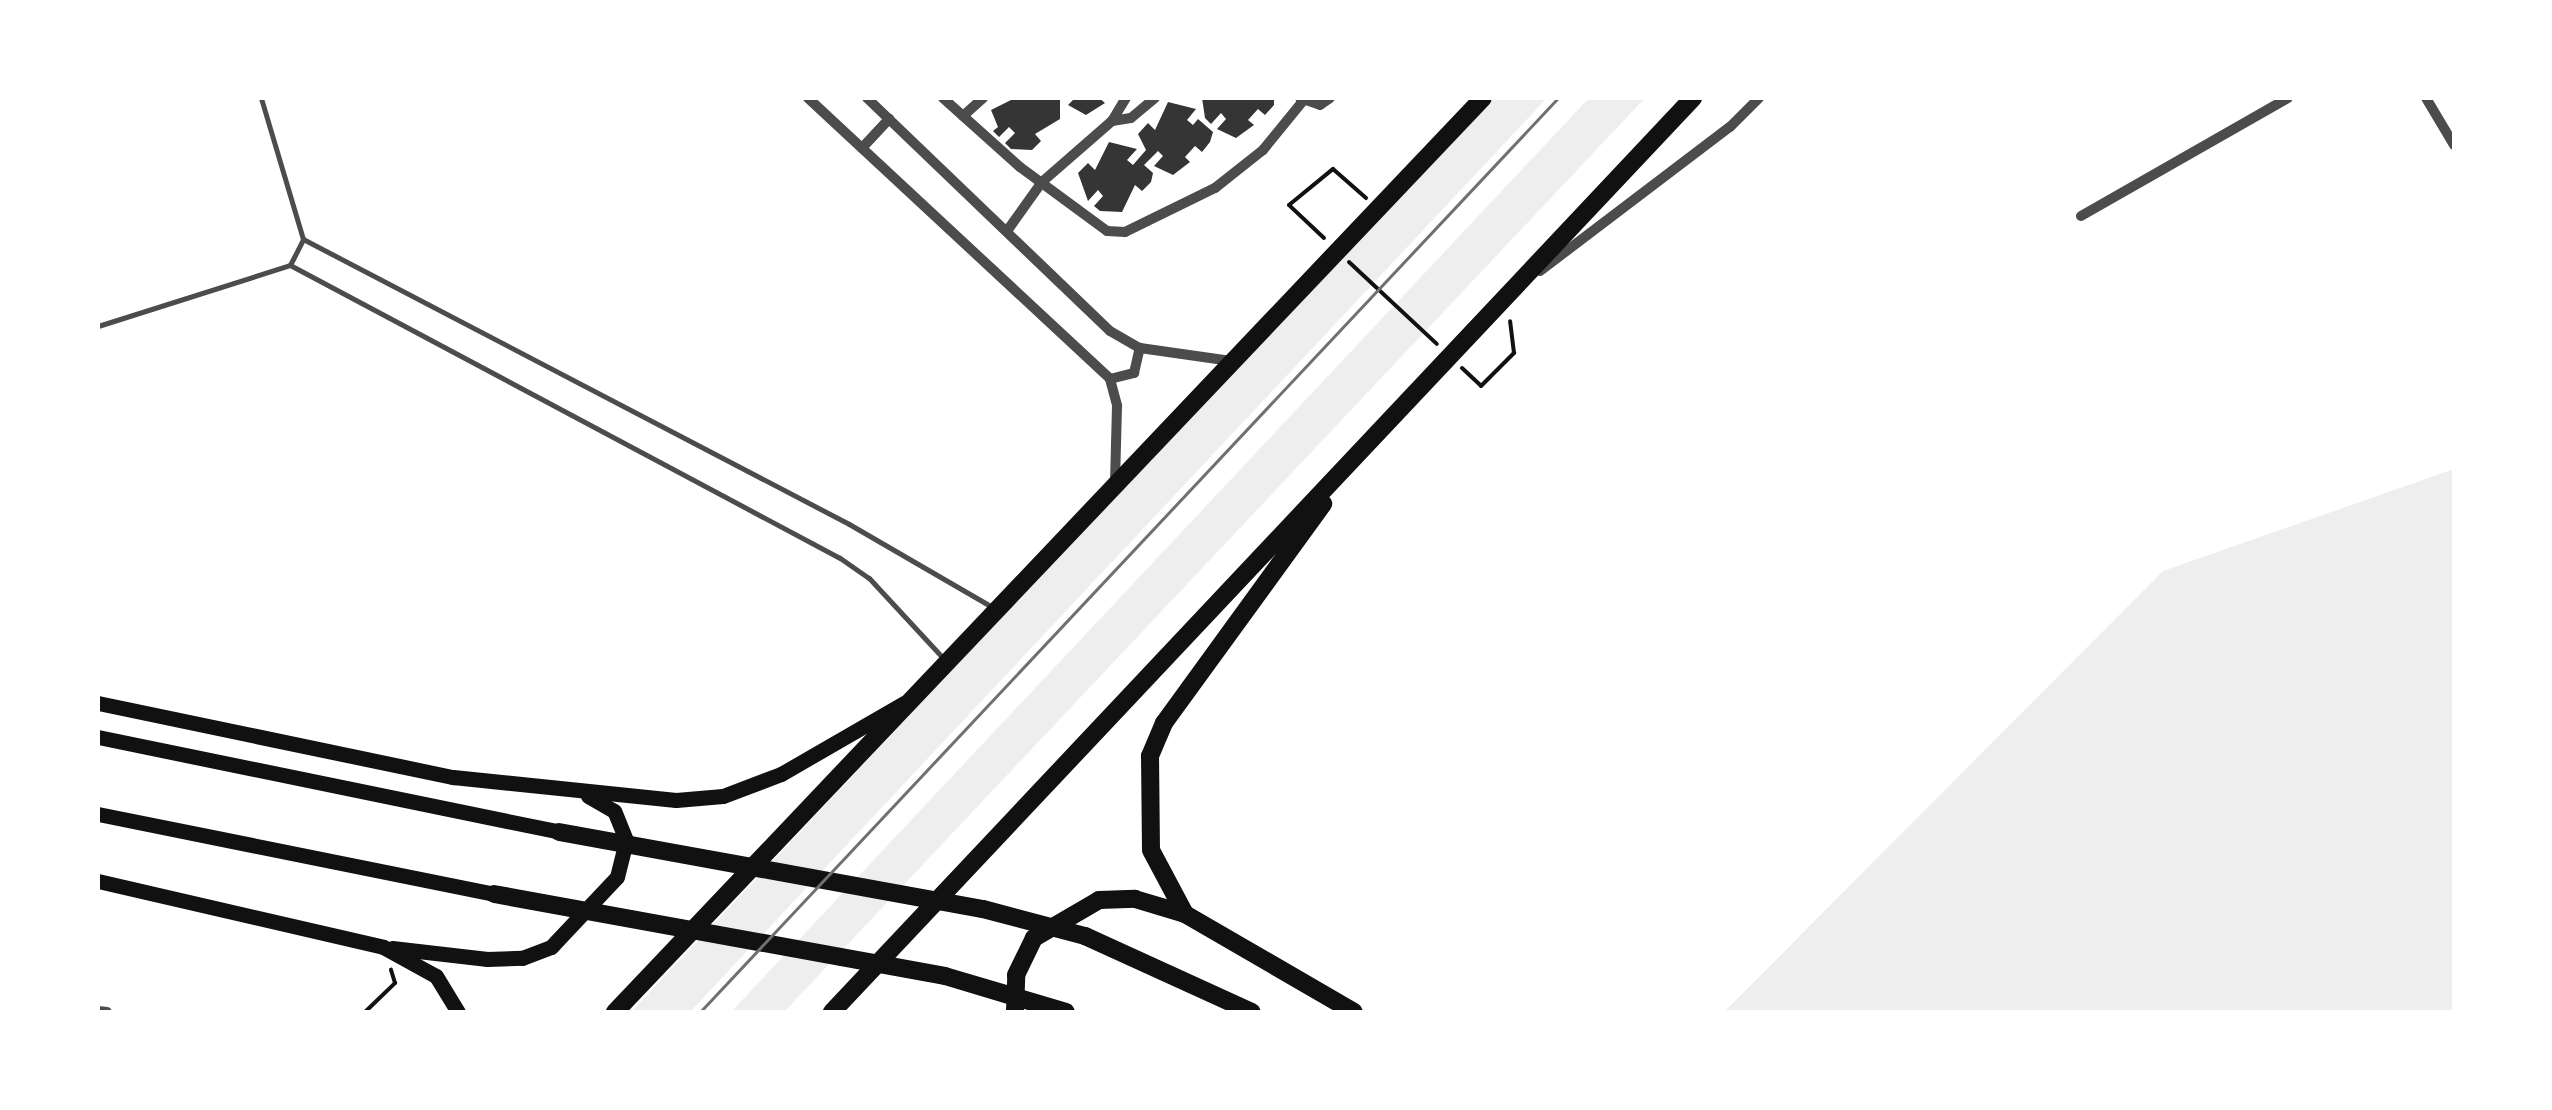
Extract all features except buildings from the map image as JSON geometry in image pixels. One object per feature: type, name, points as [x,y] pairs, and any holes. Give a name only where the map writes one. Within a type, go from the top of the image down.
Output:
[{"type":"highway","points":[[832,1012],[1693,98]]},
{"type":"highway","points":[[1655,139],[1704,98]]},
{"type":"highway","points":[[615,1012],[1476,102]]},
{"type":"highway","points":[[1185,914],[1150,850],[1150,756],[1164,723],[1356,456]]},
{"type":"highway","points":[[559,832],[983,909],[1086,936],[1252,1012]]},
{"type":"highway","points":[[494,894],[945,976],[1066,1012]]},
{"type":"highway","points":[[1014,1012],[1016,976],[1034,938],[1070,911],[1099,900],[1135,899],[1185,914],[1354,1012]]},
{"type":"main road","points":[[98,703],[454,776],[583,793],[724,796],[781,774],[907,701]]},
{"type":"main road","points":[[98,737],[559,832]]},
{"type":"main road","points":[[98,882],[383,946],[486,959],[522,958],[551,947],[616,877],[626,840],[614,811],[583,793]]},
{"type":"main road","points":[[98,814],[494,894]]},
{"type":"main road","points":[[383,946],[436,976],[458,1012]]},
{"type":"street","points":[[808,98],[1110,380],[1117,406],[1116,483]]},
{"type":"street","points":[[867,98],[1110,330],[1140,348],[1232,361]]},
{"type":"street","points":[[943,98],[1107,232],[1125,232],[1215,188],[1262,150],[1301,100],[1320,105],[1330,98]]},
{"type":"street","points":[[963,116],[983,98]]},
{"type":"street","points":[[1007,231],[1042,182],[1112,121],[1126,98]]},
{"type":"street","points":[[1112,121],[1132,118],[1155,98]]},
{"type":"street","points":[[1507,296],[1730,128],[1760,98]]},
{"type":"street","points":[[2081,216],[2288,98]]},
{"type":"street","points":[[2426,98],[2454,144]]},
{"type":"street","points":[[862,148],[889,118]]},
{"type":"street","points":[[1110,380],[1134,373],[1140,348]]},
{"type":"street","points":[[98,1011],[107,1012]]},
{"type":"lane","points":[[261,98],[303,239],[290,265]]},
{"type":"lane","points":[[303,239],[816,506],[995,609]]},
{"type":"lane","points":[[98,326],[290,265],[840,558],[869,578],[946,661]]},
{"type":"path","points":[[1330,244],[1288,205],[1333,168],[1377,208]]},
{"type":"path","points":[[1344,257],[1440,347]]},
{"type":"path","points":[[1454,360],[1481,386],[1514,353],[1507,296]]},
{"type":"path","points":[[365,1012],[395,984],[383,946]]},
{"type":"shaded area","points":[[1489,98],[1547,98],[690,1012],[631,1012]]},
{"type":"shaded area","points":[[1589,98],[1645,98],[784,1012],[731,1012]]},
{"type":"shaded area","points":[[2454,469],[2454,1012],[1724,1012],[2163,571]]},
{"type":"tram line","points":[[700,1012],[1558,98]]}]
